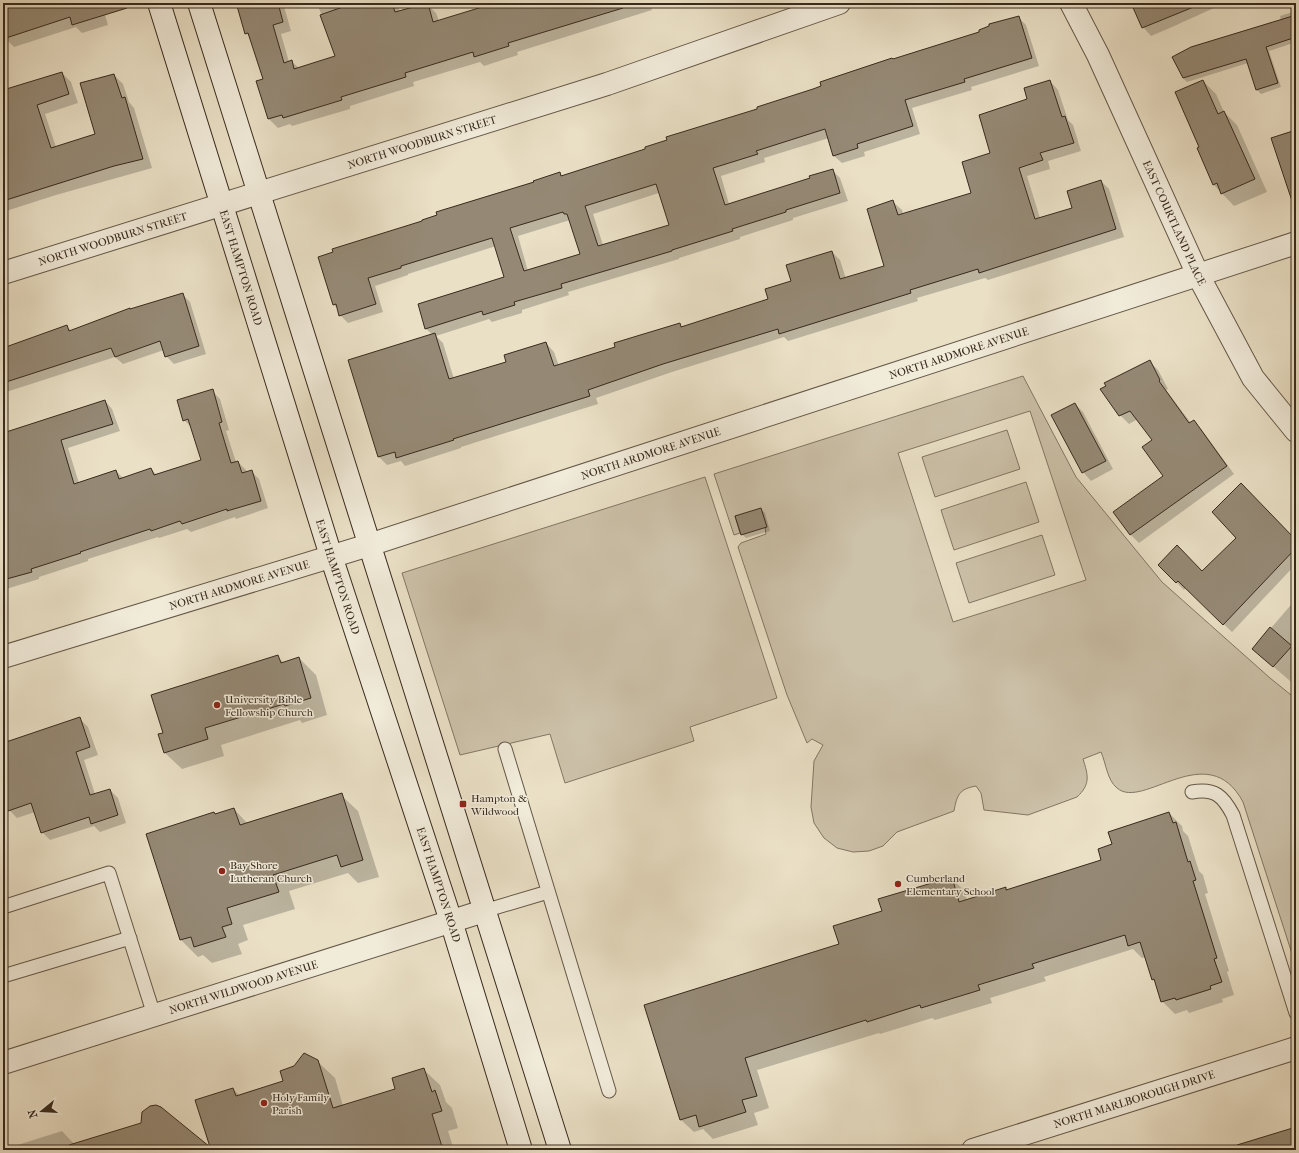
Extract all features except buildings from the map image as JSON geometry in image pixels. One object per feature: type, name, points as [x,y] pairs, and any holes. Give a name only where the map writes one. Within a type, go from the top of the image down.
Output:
[{"type":"street","name":"EAST HAMPTON ROAD","points":[[159,3],[331,556],[451,921],[521,1150]]},
{"type":"street","points":[[199,3],[560,1150]]},
{"type":"street","name":"NORTH WOODBURN STREET","points":[[3,273],[607,84],[839,3]]},
{"type":"street","name":"EAST COURTLAND PLACE","points":[[1071,3],[1098,55],[1198,275],[1253,378],[1296,431]]},
{"type":"street","name":"NORTH ARDMORE AVENUE","points":[[3,657],[369,545],[1296,244]]},
{"type":"street","name":"NORTH WILDWOOD AVENUE","points":[[3,1063],[484,911]]},
{"type":"street","name":"NORTH MARLBOROUGH DRIVE","points":[[973,1150],[1296,1048]]},
{"type":"lane","points":[[505,749],[609,1091]]},
{"type":"lane","points":[[1192,792],[1203,790],[1215,793],[1226,802],[1233,815],[1296,1012]]},
{"type":"lane","points":[[3,907],[109,873],[154,1015]]},
{"type":"lane","points":[[484,911],[548,892]]},
{"type":"lane","points":[[3,976],[130,938]]},
{"type":"shaded area","points":[[1023,376],[1076,477],[1162,582],[1270,678],[1296,699],[1296,966],[1243,802],[1229,783],[1212,775],[1195,775],[1177,779],[1143,791],[1128,792],[1117,788],[1111,781],[1101,752],[1083,759],[1087,779],[1085,788],[1077,797],[1028,815],[984,810],[981,793],[976,786],[962,791],[956,801],[954,811],[897,832],[883,846],[869,851],[853,852],[837,848],[824,838],[814,823],[811,807],[814,761],[823,745],[812,739],[807,743],[787,695],[738,547],[741,543],[766,534],[765,527],[735,516],[740,533],[734,535],[714,474]],"holes":[[[1030,411],[1086,580],[953,622],[898,453]]]},
{"type":"shaded area","points":[[1007,430],[1020,469],[935,497],[922,457]]},
{"type":"shaded area","points":[[705,477],[777,698],[690,727],[694,741],[565,783],[550,734],[460,755],[402,573]]},
{"type":"shaded area","points":[[1026,482],[1039,522],[954,550],[941,510]]},
{"type":"shaded area","points":[[1042,535],[1055,575],[969,603],[956,563]]},
{"type":"place","name":"University Bible Fellowship Church","points":[[217,705]]},
{"type":"place","name":"Hampton & Wildwood","points":[[463,804]]},
{"type":"place","name":"Bay Shore Lutheran Church","points":[[222,871]]},
{"type":"place","name":"Cumberland Elementary School","points":[[898,884]]},
{"type":"place","name":"Holy Family Parish","points":[[264,1103]]}]
